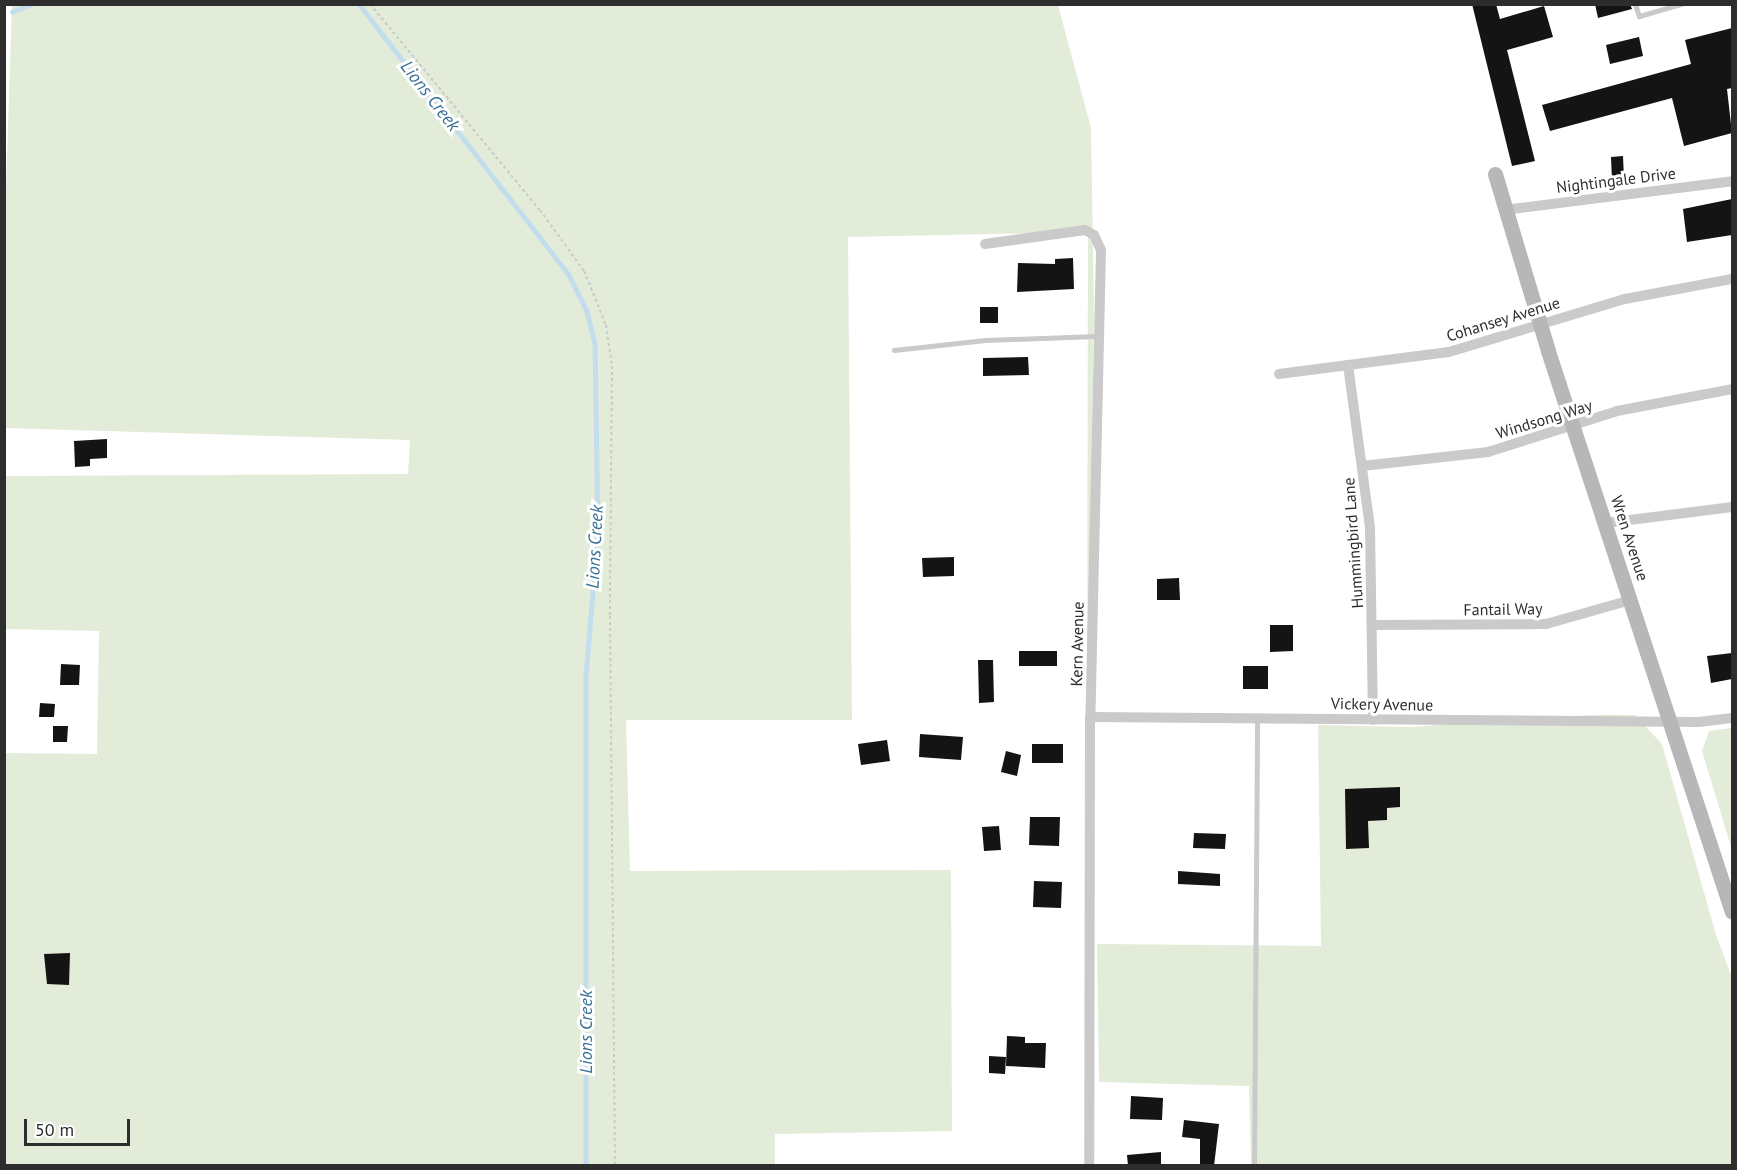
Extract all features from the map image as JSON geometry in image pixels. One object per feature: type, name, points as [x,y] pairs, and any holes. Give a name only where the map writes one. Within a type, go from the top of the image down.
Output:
[{"type":"street","name":"Wren Avenue","points":[[1495,174],[1540,325],[1672,722],[1732,912]]},
{"type":"street","name":"Nightingale Drive","points":[[1504,210],[1732,181]]},
{"type":"street","name":"Kern Avenue","points":[[986,244],[1064,231],[1085,230],[1094,234],[1101,250],[1097,336],[1090,717],[1089,1166]]},
{"type":"street","name":"Cohansey Avenue","points":[[1279,374],[1449,352],[1625,298],[1732,279]]},
{"type":"street","name":"Hummingbird Lane","points":[[1348,365],[1370,528],[1373,720]]},
{"type":"street","name":"Windsong Way","points":[[1362,466],[1488,452],[1646,404],[1732,389]]},
{"type":"street","points":[[1606,523],[1732,507]]},
{"type":"street","name":"Fantail Way","points":[[1373,625],[1546,624],[1631,600]]},
{"type":"street","name":"Vickery Avenue","points":[[1090,717],[1672,722],[1732,718]]},
{"type":"lane","points":[[1635,4],[1639,16],[1681,4]]},
{"type":"lane","points":[[894,350],[985,340],[1097,336]]},
{"type":"lane","points":[[1254,1166],[1257,717]]},
{"type":"path","points":[[370,4],[546,219],[584,271],[606,325],[612,366],[610,616],[615,1166]]},
{"type":"green space","points":[[12,5],[1058,5],[1091,128],[1094,312],[1087,717],[1088,232],[848,237],[852,720],[626,720],[630,871],[951,870],[952,1131],[775,1134],[775,1166],[5,1165],[5,753],[97,754],[99,631],[5,629],[5,476],[408,474],[410,440],[5,428],[5,217]]},
{"type":"green space","points":[[1592,715],[1635,715],[1662,744],[1716,935],[1732,978],[1732,1165],[1251,1165],[1249,1086],[1099,1082],[1097,944],[1321,946],[1318,725],[1410,727]]},
{"type":"green space","points":[[1732,728],[1732,850],[1702,751],[1709,731]]},
{"type":"building","points":[[1472,4],[1496,4],[1500,19],[1544,6],[1553,37],[1507,50],[1535,161],[1512,166]]},
{"type":"building","points":[[1595,4],[1630,4],[1632,9],[1598,18]]},
{"type":"building","points":[[1732,28],[1732,88],[1727,89],[1732,133],[1684,146],[1672,98],[1550,131],[1542,105],[1691,64],[1685,40]]},
{"type":"building","points":[[1639,37],[1643,56],[1610,64],[1606,45]]},
{"type":"building","points":[[1623,156],[1624,179],[1612,180],[1611,157]]},
{"type":"building","points":[[1732,199],[1732,235],[1687,242],[1683,209]]},
{"type":"building","points":[[1073,258],[1074,289],[1017,292],[1018,263],[1055,264],[1055,259]]},
{"type":"building","points":[[980,307],[998,307],[998,323],[980,323]]},
{"type":"building","points":[[1028,357],[1029,375],[983,376],[983,358]]},
{"type":"building","points":[[107,439],[107,458],[90,459],[90,466],[75,467],[74,441]]},
{"type":"building","points":[[954,557],[954,576],[923,577],[922,558]]},
{"type":"building","points":[[1179,578],[1180,600],[1157,600],[1157,579]]},
{"type":"building","points":[[1270,625],[1293,625],[1293,651],[1270,652]]},
{"type":"building","points":[[1019,651],[1057,651],[1057,666],[1019,666]]},
{"type":"building","points":[[1732,653],[1732,679],[1711,683],[1707,656]]},
{"type":"building","points":[[978,660],[993,660],[994,702],[979,703]]},
{"type":"building","points":[[61,664],[80,665],[79,685],[60,685]]},
{"type":"building","points":[[1243,666],[1268,666],[1268,689],[1243,689]]},
{"type":"building","points":[[40,703],[55,704],[54,717],[39,717]]},
{"type":"building","points":[[53,726],[68,726],[67,742],[53,742]]},
{"type":"building","points":[[920,734],[963,737],[961,760],[919,757]]},
{"type":"building","points":[[887,740],[890,761],[861,765],[858,744]]},
{"type":"building","points":[[1032,744],[1063,744],[1063,763],[1032,763]]},
{"type":"building","points":[[1006,751],[1021,755],[1017,776],[1001,772]]},
{"type":"building","points":[[1400,787],[1400,807],[1387,808],[1387,820],[1368,821],[1369,848],[1346,849],[1345,789]]},
{"type":"building","points":[[1030,817],[1060,817],[1059,846],[1029,845]]},
{"type":"building","points":[[999,826],[1001,850],[984,851],[982,827]]},
{"type":"building","points":[[1194,833],[1226,834],[1225,849],[1193,848]]},
{"type":"building","points":[[1178,871],[1220,874],[1220,886],[1178,884]]},
{"type":"building","points":[[1034,881],[1062,882],[1061,908],[1033,907]]},
{"type":"building","points":[[70,953],[69,985],[47,984],[44,954]]},
{"type":"building","points":[[1007,1036],[1025,1037],[1025,1043],[1046,1043],[1045,1068],[1006,1066]]},
{"type":"building","points":[[989,1056],[1006,1057],[1005,1074],[989,1073]]},
{"type":"building","points":[[1131,1096],[1163,1098],[1162,1120],[1130,1119]]},
{"type":"building","points":[[1184,1120],[1219,1124],[1214,1166],[1200,1166],[1200,1139],[1182,1137]]},
{"type":"building","points":[[1161,1152],[1161,1166],[1128,1166],[1127,1155]]},
{"type":"waterway","name":"Lions Creek","points":[[12,12],[31,4]]},
{"type":"waterway","name":"Lions Creek","points":[[359,4],[569,275],[587,311],[595,342],[598,533],[586,675],[586,1166]]}]
